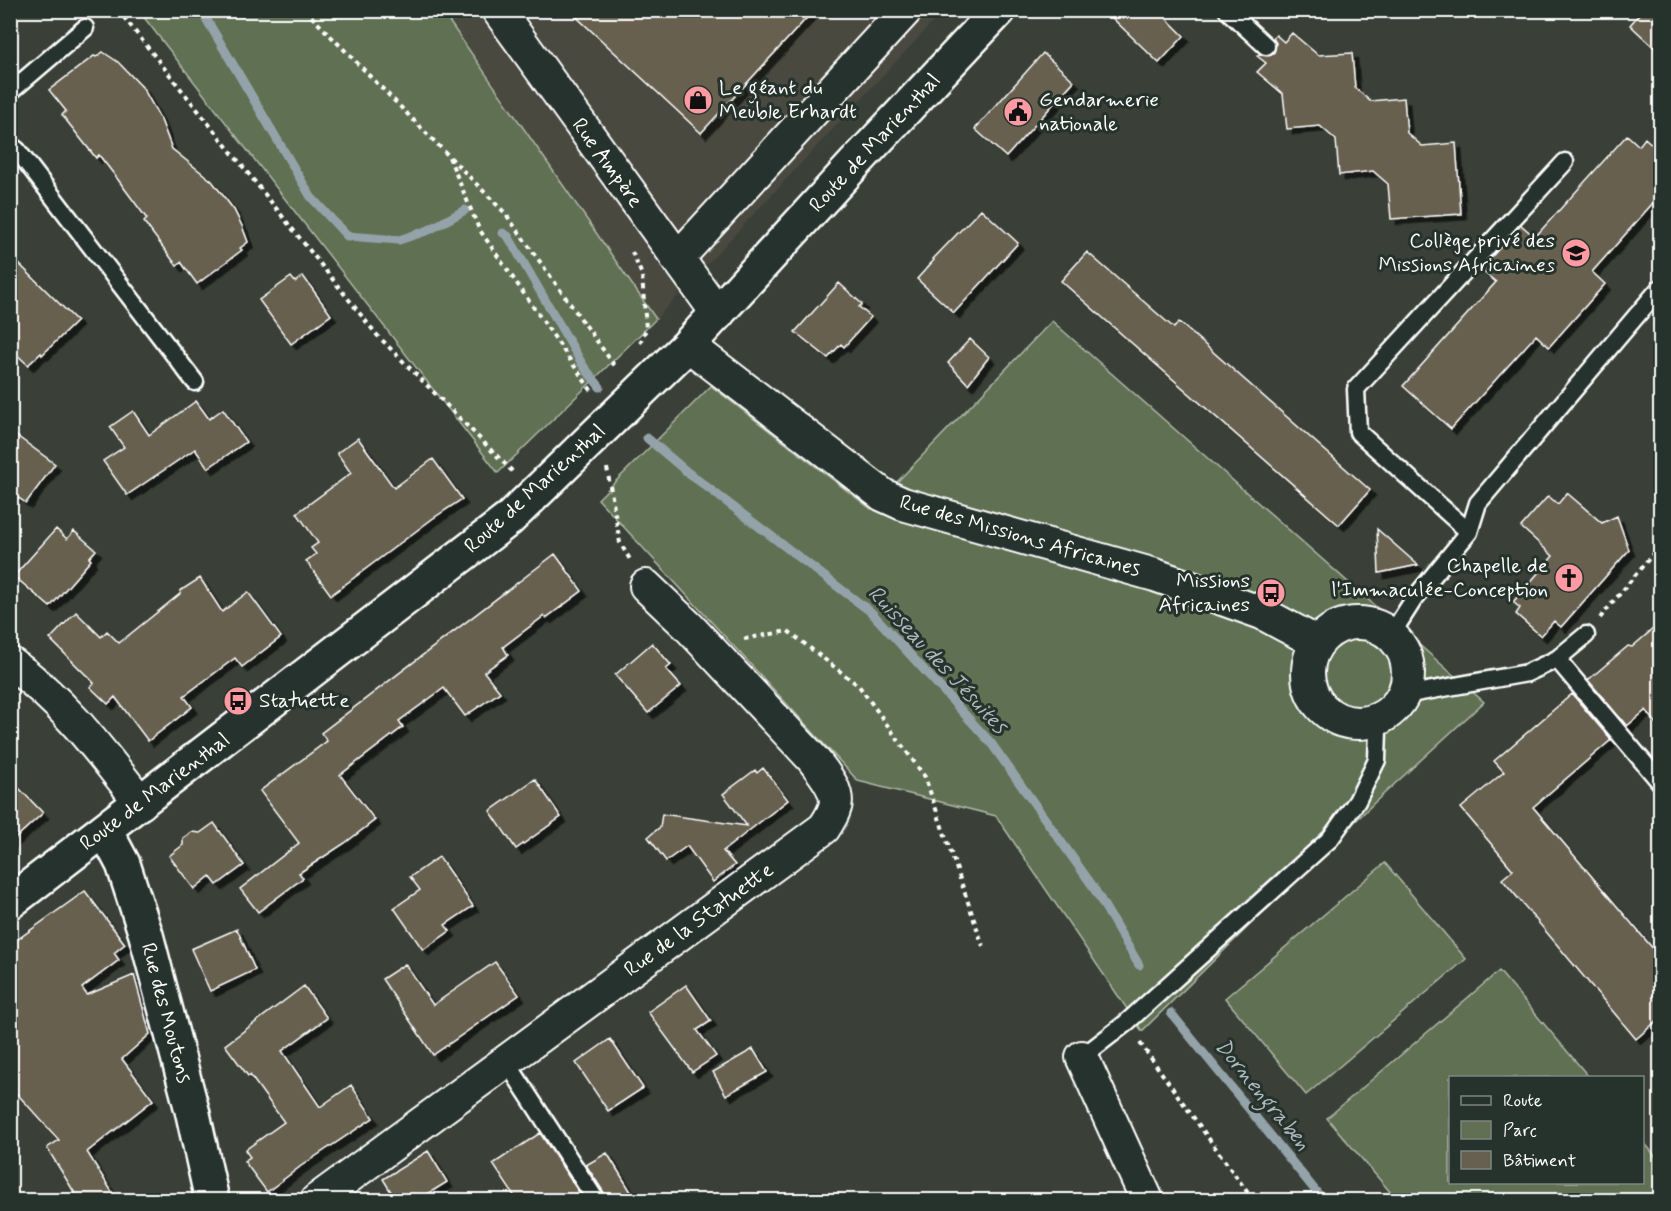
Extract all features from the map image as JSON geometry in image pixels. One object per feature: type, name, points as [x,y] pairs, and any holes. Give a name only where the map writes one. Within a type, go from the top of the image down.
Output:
[{"type":"street","name":"Rue Ampère","points":[[498,10],[718,314]]},
{"type":"street","points":[[677,259],[906,10]]},
{"type":"street","name":"Route de Marienthal","points":[[10,902],[509,519],[718,314],[999,10]]},
{"type":"street","name":"Rue des Missions Africaines","points":[[688,345],[883,495],[903,504],[1155,575],[1262,613],[1318,643]]},
{"type":"street","name":"Rue de la Statuette","points":[[317,1200],[824,828],[836,808],[829,779],[812,758],[709,648],[646,586]]},
{"type":"street","points":[[1361,623],[1377,626],[1391,635],[1402,648],[1407,663],[1408,679],[1404,695],[1394,708],[1381,718],[1365,723],[1348,722],[1332,716],[1320,705],[1312,691],[1308,674],[1311,658],[1318,643],[1330,632],[1345,625],[1361,623]]},
{"type":"street","points":[[10,663],[60,703],[141,803]]},
{"type":"street","name":"Rue des Moutons","points":[[105,830],[123,864],[146,934],[193,1114],[212,1200]]},
{"type":"street","points":[[1082,1057],[1147,1200]]},
{"type":"lane","points":[[1227,10],[1266,46]]},
{"type":"lane","points":[[10,92],[85,28]]},
{"type":"lane","points":[[10,145],[17,150],[195,382]]},
{"type":"lane","points":[[1469,532],[1358,432],[1356,389],[1565,162]]},
{"type":"lane","points":[[1391,635],[1414,599],[1469,532],[1478,503],[1660,288]]},
{"type":"lane","points":[[1404,695],[1527,673],[1557,659],[1586,635]]},
{"type":"lane","points":[[1557,659],[1660,782]]},
{"type":"lane","points":[[1082,1057],[1126,1023],[1330,839],[1358,801],[1377,760],[1378,730],[1381,718]]},
{"type":"lane","points":[[506,1061],[596,1200]]},
{"type":"path","points":[[118,10],[377,335],[514,473]]},
{"type":"path","points":[[305,10],[505,213],[621,374]]},
{"type":"path","points":[[448,156],[479,230],[598,400]]},
{"type":"path","points":[[637,351],[646,329],[642,275],[624,236],[648,218]]},
{"type":"path","points":[[606,461],[620,543],[646,586]]},
{"type":"path","points":[[1586,635],[1660,545]]},
{"type":"path","points":[[709,648],[788,631],[860,686],[926,777],[983,946]]},
{"type":"path","points":[[1126,1023],[1253,1200]]},
{"type":"shaded area","points":[[442,11],[943,11],[656,319]]},
{"type":"green space","points":[[139,11],[442,11],[656,319],[498,473]]},
{"type":"green space","points":[[1052,321],[1484,702],[1375,802],[1142,1031],[996,816],[858,781],[598,499],[711,386],[871,509]]},
{"type":"green space","points":[[1385,863],[1466,959],[1306,1095],[1225,998]]},
{"type":"green space","points":[[1499,971],[1588,1076],[1449,1076],[1449,1184],[1644,1184],[1644,1142],[1660,1162],[1660,1200],[1397,1200],[1327,1118]]},
{"type":"building","name":"Le géant du Meuble Erhardt","points":[[569,10],[814,10],[701,133]]},
{"type":"building","points":[[1104,10],[1158,10],[1184,36],[1159,63]]},
{"type":"building","points":[[1643,10],[1660,10],[1660,53],[1630,25]]},
{"type":"building","points":[[1292,33],[1318,55],[1352,53],[1355,88],[1370,101],[1404,98],[1407,133],[1422,146],[1456,143],[1461,214],[1391,219],[1388,184],[1373,171],[1339,175],[1336,140],[1320,126],[1287,129],[1283,94],[1257,72],[1266,63],[1257,56],[1259,54],[1269,56],[1274,53],[1276,43],[1273,38],[1276,35],[1284,42]]},
{"type":"building","points":[[103,52],[118,62],[143,88],[161,120],[172,149],[212,181],[234,210],[242,226],[248,242],[240,248],[242,250],[197,284],[181,262],[177,266],[144,222],[147,219],[116,177],[99,155],[96,158],[62,115],[66,111],[49,90],[94,56]]},
{"type":"building","name":"Gendarmerie nationale","points":[[1043,53],[1074,81],[1006,157],[975,129]]},
{"type":"building","points":[[1627,135],[1639,146],[1645,138],[1660,152],[1660,195],[1592,272],[1605,284],[1549,347],[1536,335],[1451,429],[1403,386],[1496,282],[1481,270],[1482,267],[1521,225],[1535,237]]},
{"type":"building","points":[[981,209],[1018,243],[954,313],[917,279]]},
{"type":"building","points":[[1087,252],[1174,328],[1179,322],[1370,490],[1339,525],[1061,281]]},
{"type":"building","points":[[10,255],[77,321],[42,355],[41,353],[28,365],[10,348]]},
{"type":"building","points":[[303,276],[331,315],[291,344],[259,300],[291,277],[295,282]]},
{"type":"building","points":[[839,283],[862,304],[859,307],[871,317],[844,347],[841,344],[828,358],[795,332]]},
{"type":"building","points":[[970,339],[989,357],[968,384],[948,363]]},
{"type":"building","points":[[196,401],[209,419],[223,409],[246,442],[208,468],[195,449],[127,495],[103,461],[124,447],[110,427],[133,411],[149,435]]},
{"type":"building","points":[[10,431],[55,464],[26,503],[10,492]]},
{"type":"building","points":[[358,438],[394,488],[433,459],[462,499],[331,595],[306,561],[316,554],[311,548],[318,543],[297,513],[351,473],[337,453]]},
{"type":"building","name":"Chapelle de l'Immaculée-Conception","points":[[1567,493],[1602,523],[1617,516],[1629,550],[1561,627],[1554,621],[1541,636],[1516,614],[1520,608],[1513,602],[1553,556],[1521,527],[1548,496],[1558,504]]},
{"type":"building","points":[[56,529],[67,539],[74,531],[96,550],[89,558],[91,560],[50,607],[14,576]]},
{"type":"building","points":[[1377,529],[1418,565],[1379,573]]},
{"type":"building","points":[[555,554],[582,591],[503,647],[508,655],[484,672],[500,692],[465,716],[444,688],[399,721],[403,727],[340,775],[375,820],[299,873],[303,878],[258,912],[240,889],[299,843],[260,791],[327,741],[321,733]]},
{"type":"building","points":[[200,578],[222,612],[248,592],[281,637],[242,667],[235,658],[184,696],[192,707],[148,741],[115,697],[108,704],[90,687],[94,683],[50,639],[76,612],[101,637],[107,631],[119,643],[181,593],[180,591]]},
{"type":"building","points":[[1660,623],[1660,728],[1646,710],[1627,726],[1588,680],[1628,646],[1632,647]]},
{"type":"building","points":[[652,643],[671,665],[666,669],[681,686],[648,713],[615,675]]},
{"type":"building","points":[[1572,694],[1611,740],[1533,807],[1660,957],[1660,1018],[1636,1039],[1502,879],[1513,870],[1461,808],[1504,772],[1494,761]]},
{"type":"building","points":[[763,768],[788,800],[723,851],[735,865],[713,882],[687,846],[666,861],[648,837],[660,827],[662,814],[747,826],[723,794],[755,770],[757,773]]},
{"type":"building","points":[[10,779],[43,813],[10,843]]},
{"type":"building","points":[[535,779],[561,817],[516,849],[490,811]]},
{"type":"building","points":[[214,823],[244,865],[217,885],[210,876],[194,889],[169,856],[183,845],[183,838],[192,832],[200,833]]},
{"type":"building","points":[[439,857],[473,906],[445,925],[450,931],[423,950],[394,908],[420,890],[410,877]]},
{"type":"building","points":[[85,891],[125,944],[114,953],[119,960],[82,988],[87,995],[134,975],[150,1034],[122,1059],[153,1100],[87,1152],[117,1200],[79,1200],[47,1148],[59,1140],[10,1086],[10,945]]},
{"type":"building","points":[[237,929],[255,970],[210,991],[191,949]]},
{"type":"building","points":[[495,962],[519,995],[433,1055],[382,979],[405,964],[433,1005]]},
{"type":"building","points":[[686,985],[711,1021],[697,1030],[716,1056],[692,1072],[648,1012]]},
{"type":"building","points":[[304,986],[327,1018],[282,1051],[320,1107],[351,1085],[373,1118],[301,1166],[267,1192],[244,1161],[250,1157],[245,1150],[284,1122],[225,1045]]},
{"type":"building","points":[[610,1039],[643,1088],[608,1111],[576,1063]]},
{"type":"building","points":[[753,1049],[767,1072],[726,1095],[713,1072]]},
{"type":"building","points":[[540,1133],[584,1200],[517,1200],[493,1164]]},
{"type":"building","points":[[428,1151],[447,1182],[418,1200],[396,1200],[383,1179]]},
{"type":"building","points":[[607,1153],[636,1200],[606,1200],[605,1194],[586,1165]]},
{"type":"waterway","name":"Ruisseau des Jésuites","points":[[201,10],[311,197],[347,236],[399,240],[429,230],[465,210]]},
{"type":"waterway","name":"Ruisseau des Jésuites","points":[[503,233],[508,236],[584,367],[600,387]]},
{"type":"waterway","name":"Ruisseau des Jésuites","points":[[647,438],[686,471],[871,612],[991,743],[1092,885],[1139,965]]},
{"type":"waterway","name":"Dornengraben","points":[[1171,1013],[1323,1200]]},
{"type":"place","name":"Le géant du Meuble Erhardt","points":[[698,100]]},
{"type":"place","name":"Gendarmerie nationale","points":[[1018,112]]},
{"type":"place","name":"Collège privé des Missions Africaines","points":[[1576,253]]},
{"type":"place","name":"Chapelle de l'Immaculée-Conception","points":[[1569,578]]},
{"type":"place","name":"Missions Africaines","points":[[1271,593]]},
{"type":"place","name":"Statuette","points":[[238,701]]}]
